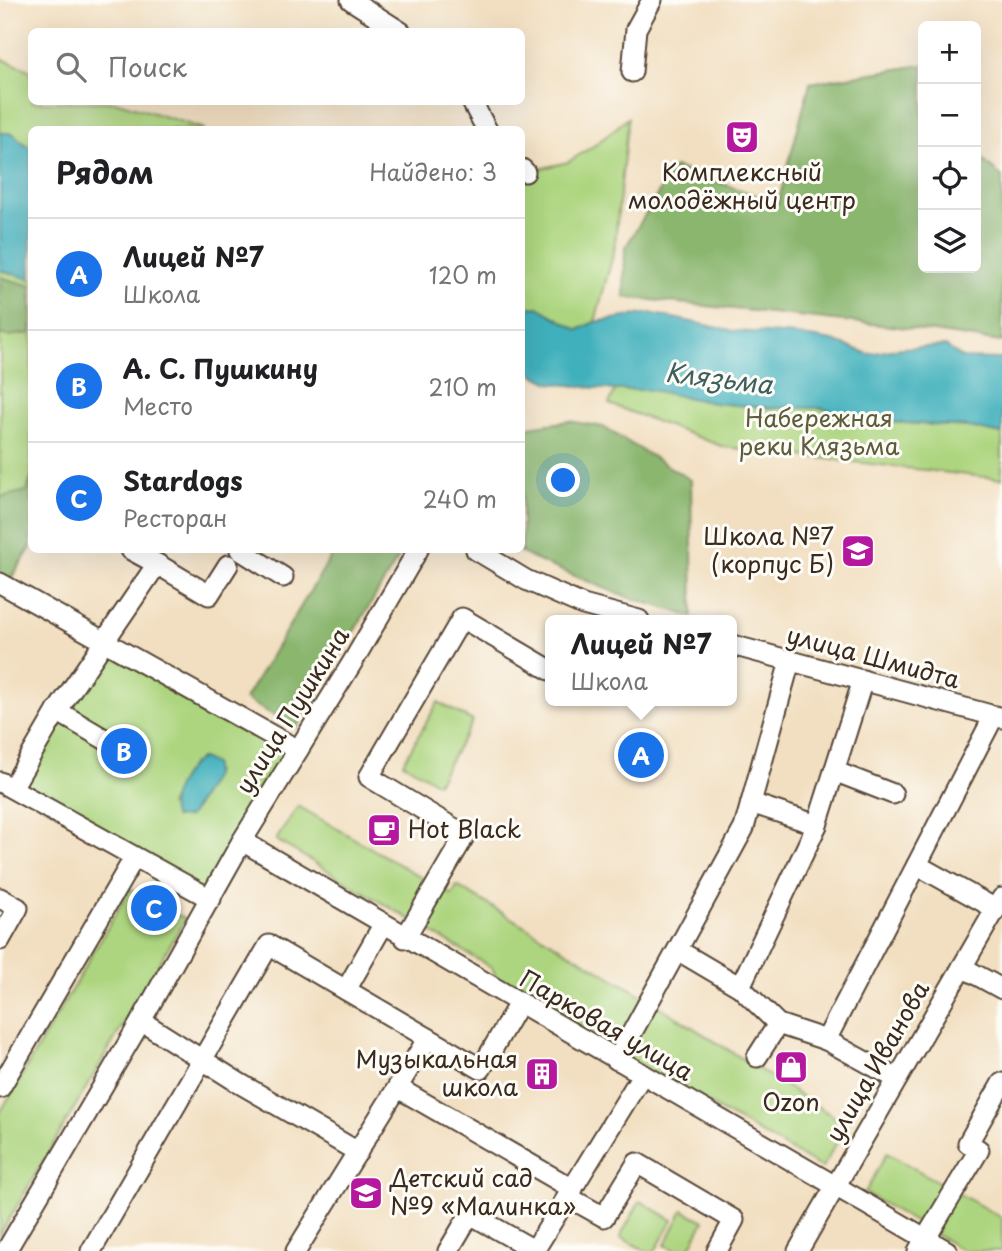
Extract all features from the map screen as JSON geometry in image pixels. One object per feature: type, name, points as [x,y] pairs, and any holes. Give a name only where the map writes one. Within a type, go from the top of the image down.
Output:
[{"type":"street","points":[[351,0],[395,28]]},
{"type":"street","points":[[632,72],[636,29],[652,0]]},
{"type":"street","points":[[474,105],[485,126]]},
{"type":"street","points":[[137,553],[209,595],[234,557],[283,577]]},
{"type":"street","name":"улица Пушкина","points":[[141,1021],[242,841],[416,553]]},
{"type":"street","points":[[481,553],[592,614]]},
{"type":"street","points":[[157,564],[6,785],[211,899]]},
{"type":"street","points":[[0,583],[298,750]]},
{"type":"street","points":[[405,938],[465,835],[369,778],[462,618],[545,667]]},
{"type":"street","name":"улица Шмидта","points":[[737,646],[998,717]]},
{"type":"street","points":[[617,1060],[744,828],[790,661]]},
{"type":"street","points":[[740,987],[817,825],[863,680]]},
{"type":"street","points":[[57,711],[106,740]]},
{"type":"street","points":[[826,1040],[998,717]]},
{"type":"street","points":[[834,771],[893,794]]},
{"type":"street","points":[[751,803],[817,825]]},
{"type":"street","name":"Парковая улица","points":[[242,841],[405,938],[835,1185],[922,1245],[947,1251]]},
{"type":"street","points":[[0,1088],[134,858]]},
{"type":"street","points":[[917,865],[999,903]]},
{"type":"street","points":[[0,898],[19,908],[0,940]]},
{"type":"street","name":"улица Иванова","points":[[797,1251],[999,903]]},
{"type":"street","points":[[346,990],[383,925]]},
{"type":"street","points":[[98,1249],[201,1059],[269,945],[481,1069],[519,1003]]},
{"type":"street","points":[[678,951],[740,987],[778,1024],[826,1040],[897,1079]]},
{"type":"street","points":[[962,967],[1002,989]]},
{"type":"street","points":[[6,1251],[141,1021],[239,1083],[358,1152]]},
{"type":"street","points":[[757,1058],[778,1024]]},
{"type":"street","points":[[296,1251],[328,1210],[358,1152],[428,1038]]},
{"type":"street","points":[[448,1251],[470,1214],[534,1251],[642,1074]]},
{"type":"street","points":[[922,1245],[979,1150],[968,1143],[1002,1083]]},
{"type":"street","points":[[398,1088],[570,1193],[604,1217],[638,1163],[734,1220],[717,1251]]},
{"type":"green space","points":[[0,58],[28,70],[28,105],[128,105],[195,126],[28,126],[28,146],[12,133],[0,133]]},
{"type":"green space","points":[[918,66],[918,273],[981,273],[981,158],[1002,177],[1002,342],[899,327],[624,297],[625,248],[674,167],[778,203],[810,83]]},
{"type":"green space","points":[[628,118],[614,251],[595,322],[578,330],[538,307],[525,308],[525,172],[568,162],[595,145]]},
{"type":"green space","points":[[0,270],[28,278],[28,553],[11,579],[0,573]]},
{"type":"green space","points":[[0,277],[28,285],[28,333],[7,336],[0,334]]},
{"type":"green space","name":"Набережная реки Клязьма","points":[[615,390],[651,390],[714,403],[771,408],[821,408],[873,421],[968,427],[1002,434],[1002,479],[724,447],[609,404]]},
{"type":"green space","points":[[569,421],[603,427],[691,480],[693,615],[621,595],[523,553],[525,553],[525,428]]},
{"type":"green space","points":[[28,488],[28,551],[0,594],[0,497],[27,491]]},
{"type":"green space","points":[[333,553],[401,553],[296,728],[245,699]]},
{"type":"green space","points":[[99,649],[298,750],[211,899],[12,788]],"holes":[[[192,764],[215,772],[192,814],[169,805]]]},
{"type":"green space","points":[[438,702],[473,721],[437,783],[403,763]]},
{"type":"green space","points":[[298,806],[452,895],[457,886],[643,996],[847,1125],[822,1168],[500,986],[492,968],[276,840]]},
{"type":"green space","points":[[130,889],[185,919],[0,1235],[0,1113]]},
{"type":"green space","points":[[887,1153],[1002,1218],[1002,1251],[964,1251],[865,1193]]},
{"type":"green space","points":[[640,1201],[673,1220],[655,1251],[646,1251],[620,1237]]},
{"type":"green space","points":[[683,1210],[704,1221],[688,1251],[677,1251],[665,1245]]},
{"type":"water","points":[[0,133],[12,133],[28,146],[28,278],[0,270]]},
{"type":"water","name":"Клязьма","points":[[538,307],[578,330],[595,322],[650,313],[734,331],[797,335],[833,341],[869,354],[902,348],[946,346],[962,358],[1002,359],[1002,434],[968,427],[873,421],[821,408],[771,408],[714,403],[651,390],[615,390],[550,383],[525,373],[525,308]]},
{"type":"water","points":[[202,758],[214,764],[214,776],[189,817],[175,818],[172,803],[178,785],[183,775]]},
{"type":"place","name":"Комплексный молодёжный центр","points":[[742,137]]},
{"type":"place","name":"Школа №7 (корпус Б)","points":[[858,551]]},
{"type":"place","name":"А. С. Пушкину","points":[[124,751]]},
{"type":"place","name":"Лицей №7","points":[[641,755]]},
{"type":"place","name":"Hot Black","points":[[384,830]]},
{"type":"place","name":"Stardogs","points":[[154,908]]},
{"type":"place","name":"Ozon","points":[[791,1067]]},
{"type":"place","name":"Музыкальная школа","points":[[542,1074]]},
{"type":"place","name":"Детский сад №9 «Малинка»","points":[[366,1193]]}]
